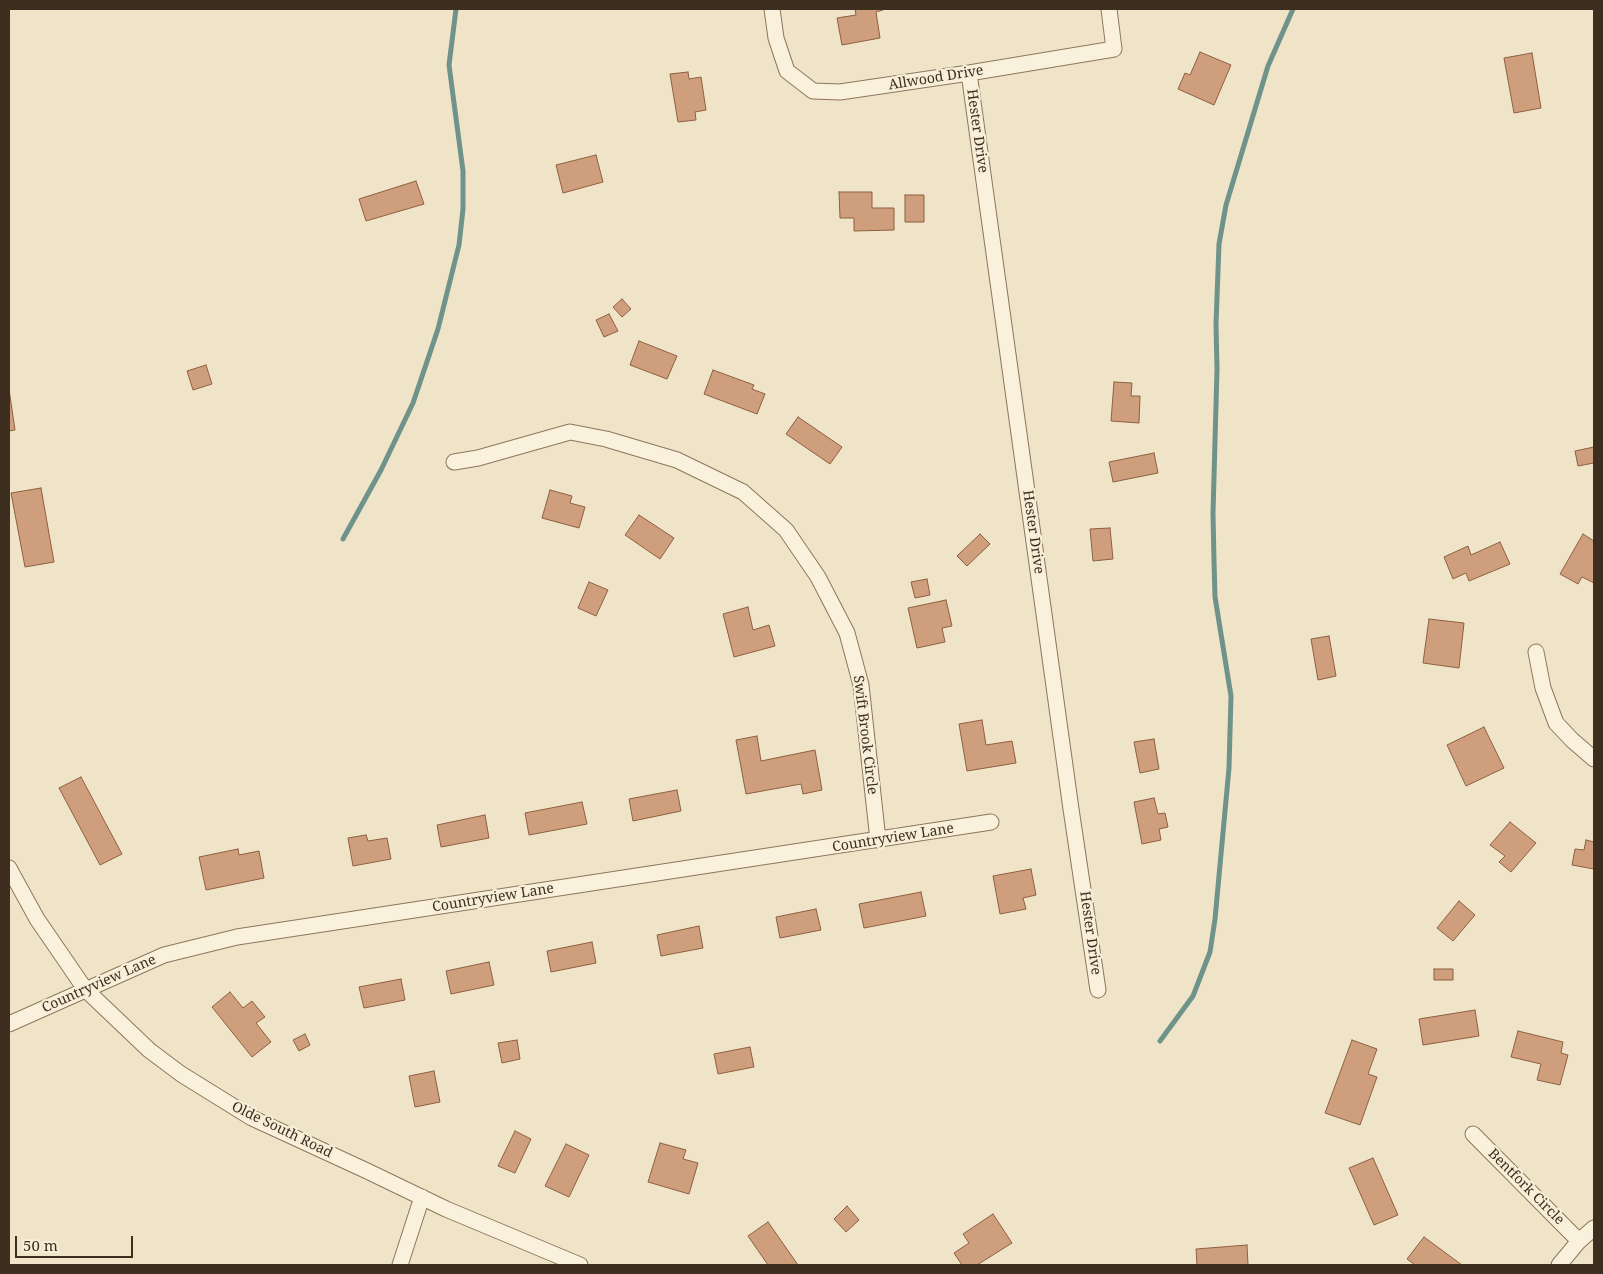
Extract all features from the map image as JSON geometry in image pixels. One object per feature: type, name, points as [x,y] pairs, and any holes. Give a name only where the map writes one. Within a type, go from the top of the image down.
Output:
[{"type":"street","name":"Allwood Drive","points":[[772,9],[776,38],[787,71],[813,91],[840,92],[969,74],[1114,49],[1109,9]]},
{"type":"street","name":"Hester Drive","points":[[969,74],[1098,990]]},
{"type":"street","name":"Swift Brook Circle","points":[[454,462],[478,458],[570,432],[606,439],[678,460],[744,492],[786,530],[818,577],[847,633],[861,684],[878,840]]},
{"type":"street","points":[[1536,652],[1543,688],[1556,723],[1594,759]]},
{"type":"street","name":"Countryview Lane","points":[[9,1024],[164,954],[238,936],[991,822]]},
{"type":"street","name":"Olde South Road","points":[[9,868],[36,919],[85,989],[149,1050],[182,1074],[252,1118],[446,1209],[580,1265]]},
{"type":"street","name":"Bentfork Circle","points":[[1473,1134],[1579,1241]]},
{"type":"street","points":[[400,1265],[422,1197]]},
{"type":"street","points":[[1559,1265],[1579,1241],[1594,1228]]},
{"type":"building","points":[[855,9],[883,9],[876,12],[880,38],[842,45],[837,18],[856,15]]},
{"type":"building","points":[[1200,52],[1231,65],[1214,105],[1178,89],[1185,73],[1190,75]]},
{"type":"building","points":[[1532,53],[1541,108],[1514,113],[1504,58]]},
{"type":"building","points":[[688,72],[689,79],[701,77],[706,110],[695,112],[696,120],[678,122],[670,74]]},
{"type":"building","points":[[596,155],[603,182],[563,193],[556,165]]},
{"type":"building","points":[[416,181],[424,204],[366,221],[359,199]]},
{"type":"building","points":[[839,192],[872,192],[872,208],[894,208],[894,230],[854,231],[854,218],[840,218]]},
{"type":"building","points":[[905,195],[924,195],[924,222],[905,222]]},
{"type":"building","points":[[622,299],[631,309],[622,317],[613,307]]},
{"type":"building","points":[[609,314],[618,331],[604,337],[596,320]]},
{"type":"building","points":[[639,341],[677,356],[667,379],[630,365]]},
{"type":"building","points":[[206,365],[212,384],[193,390],[187,371]]},
{"type":"building","points":[[713,370],[754,385],[752,389],[765,394],[757,414],[704,394]]},
{"type":"building","points":[[1114,382],[1132,383],[1131,396],[1140,396],[1139,423],[1111,421]]},
{"type":"building","points":[[9,389],[15,430],[9,431]]},
{"type":"building","points":[[798,417],[842,447],[830,464],[786,434]]},
{"type":"building","points":[[1594,447],[1594,463],[1578,466],[1575,451]]},
{"type":"building","points":[[1154,453],[1158,473],[1113,482],[1109,462]]},
{"type":"building","points":[[41,488],[54,562],[25,567],[11,493]]},
{"type":"building","points":[[550,490],[572,496],[570,503],[585,507],[579,528],[542,518]]},
{"type":"building","points":[[639,515],[674,538],[660,559],[625,535]]},
{"type":"building","points":[[1110,528],[1113,559],[1093,561],[1090,529]]},
{"type":"building","points":[[980,534],[990,544],[967,566],[957,556]]},
{"type":"building","points":[[1583,534],[1594,541],[1594,583],[1582,577],[1578,584],[1560,574]]},
{"type":"building","points":[[1500,542],[1510,564],[1469,581],[1466,573],[1453,579],[1444,557],[1468,546],[1471,555]]},
{"type":"building","points":[[927,579],[930,595],[915,598],[911,582]]},
{"type":"building","points":[[589,582],[608,590],[596,616],[578,608]]},
{"type":"building","points":[[946,600],[952,626],[942,628],[945,642],[917,648],[908,608]]},
{"type":"building","points":[[748,607],[753,630],[769,625],[775,646],[734,657],[723,614]]},
{"type":"building","points":[[1429,619],[1464,623],[1459,668],[1423,663]]},
{"type":"building","points":[[1329,636],[1336,676],[1318,680],[1311,639]]},
{"type":"building","points":[[982,720],[986,745],[1012,741],[1016,763],[967,771],[959,724]]},
{"type":"building","points":[[1484,727],[1504,768],[1466,786],[1447,745]]},
{"type":"building","points":[[757,736],[761,761],[815,750],[822,790],[803,794],[801,784],[746,794],[736,740]]},
{"type":"building","points":[[1154,739],[1159,769],[1140,773],[1134,742]]},
{"type":"building","points":[[81,777],[122,854],[100,865],[59,788]]},
{"type":"building","points":[[677,790],[681,811],[633,821],[629,799]]},
{"type":"building","points":[[1154,798],[1158,814],[1165,813],[1168,827],[1159,829],[1161,840],[1142,844],[1134,802]]},
{"type":"building","points":[[582,802],[587,824],[529,835],[525,813]]},
{"type":"building","points":[[485,815],[489,838],[441,847],[437,825]]},
{"type":"building","points":[[1510,822],[1536,843],[1511,872],[1499,862],[1505,856],[1490,845]]},
{"type":"building","points":[[366,835],[368,841],[387,838],[391,859],[353,866],[348,838]]},
{"type":"building","points":[[1586,840],[1594,842],[1594,869],[1572,865],[1575,849],[1584,850]]},
{"type":"building","points":[[238,849],[239,855],[259,851],[264,878],[206,890],[199,857]]},
{"type":"building","points":[[1031,869],[1036,895],[1023,898],[1026,909],[1000,914],[993,876]]},
{"type":"building","points":[[921,892],[926,916],[864,928],[859,904]]},
{"type":"building","points":[[1459,901],[1475,915],[1453,941],[1437,928]]},
{"type":"building","points":[[816,909],[821,930],[780,938],[776,917]]},
{"type":"building","points":[[699,926],[703,948],[661,956],[657,935]]},
{"type":"building","points":[[592,942],[596,963],[551,972],[547,951]]},
{"type":"building","points":[[489,962],[494,985],[451,994],[446,971]]},
{"type":"building","points":[[1434,969],[1453,969],[1453,980],[1434,980]]},
{"type":"building","points":[[401,979],[405,1000],[364,1008],[359,987]]},
{"type":"building","points":[[230,992],[243,1008],[252,1001],[265,1017],[256,1023],[271,1042],[252,1057],[212,1007]]},
{"type":"building","points":[[1475,1010],[1479,1036],[1423,1045],[1419,1019]]},
{"type":"building","points":[[1518,1031],[1563,1042],[1561,1053],[1568,1055],[1560,1085],[1537,1080],[1541,1064],[1511,1057]]},
{"type":"building","points":[[305,1034],[310,1045],[299,1051],[293,1040]]},
{"type":"building","points":[[517,1040],[520,1059],[502,1063],[498,1043]]},
{"type":"building","points":[[1352,1040],[1377,1049],[1368,1074],[1377,1077],[1360,1125],[1325,1113]]},
{"type":"building","points":[[750,1047],[754,1067],[718,1074],[714,1054]]},
{"type":"building","points":[[434,1071],[440,1102],[415,1107],[409,1076]]},
{"type":"building","points":[[515,1131],[531,1139],[515,1173],[498,1166]]},
{"type":"building","points":[[660,1143],[686,1150],[683,1159],[698,1163],[689,1194],[648,1182]]},
{"type":"building","points":[[566,1144],[589,1155],[569,1197],[545,1186]]},
{"type":"building","points":[[1373,1158],[1398,1215],[1374,1225],[1349,1168]]},
{"type":"building","points":[[847,1206],[859,1220],[846,1232],[834,1219]]},
{"type":"building","points":[[993,1214],[1012,1243],[977,1265],[962,1265],[954,1253],[969,1243],[963,1234]]},
{"type":"building","points":[[768,1222],[798,1265],[768,1265],[748,1236]]},
{"type":"building","points":[[1424,1237],[1462,1265],[1415,1265],[1407,1259]]},
{"type":"building","points":[[1247,1245],[1248,1265],[1197,1265],[1196,1249]]},
{"type":"waterway","points":[[343,539],[381,470],[413,403],[438,329],[459,245],[463,209],[463,171],[449,65],[456,9]]},
{"type":"waterway","points":[[1160,1041],[1193,996],[1210,952],[1215,919],[1229,768],[1231,696],[1215,597],[1213,513],[1219,244],[1226,205],[1268,66],[1293,9]]}]
